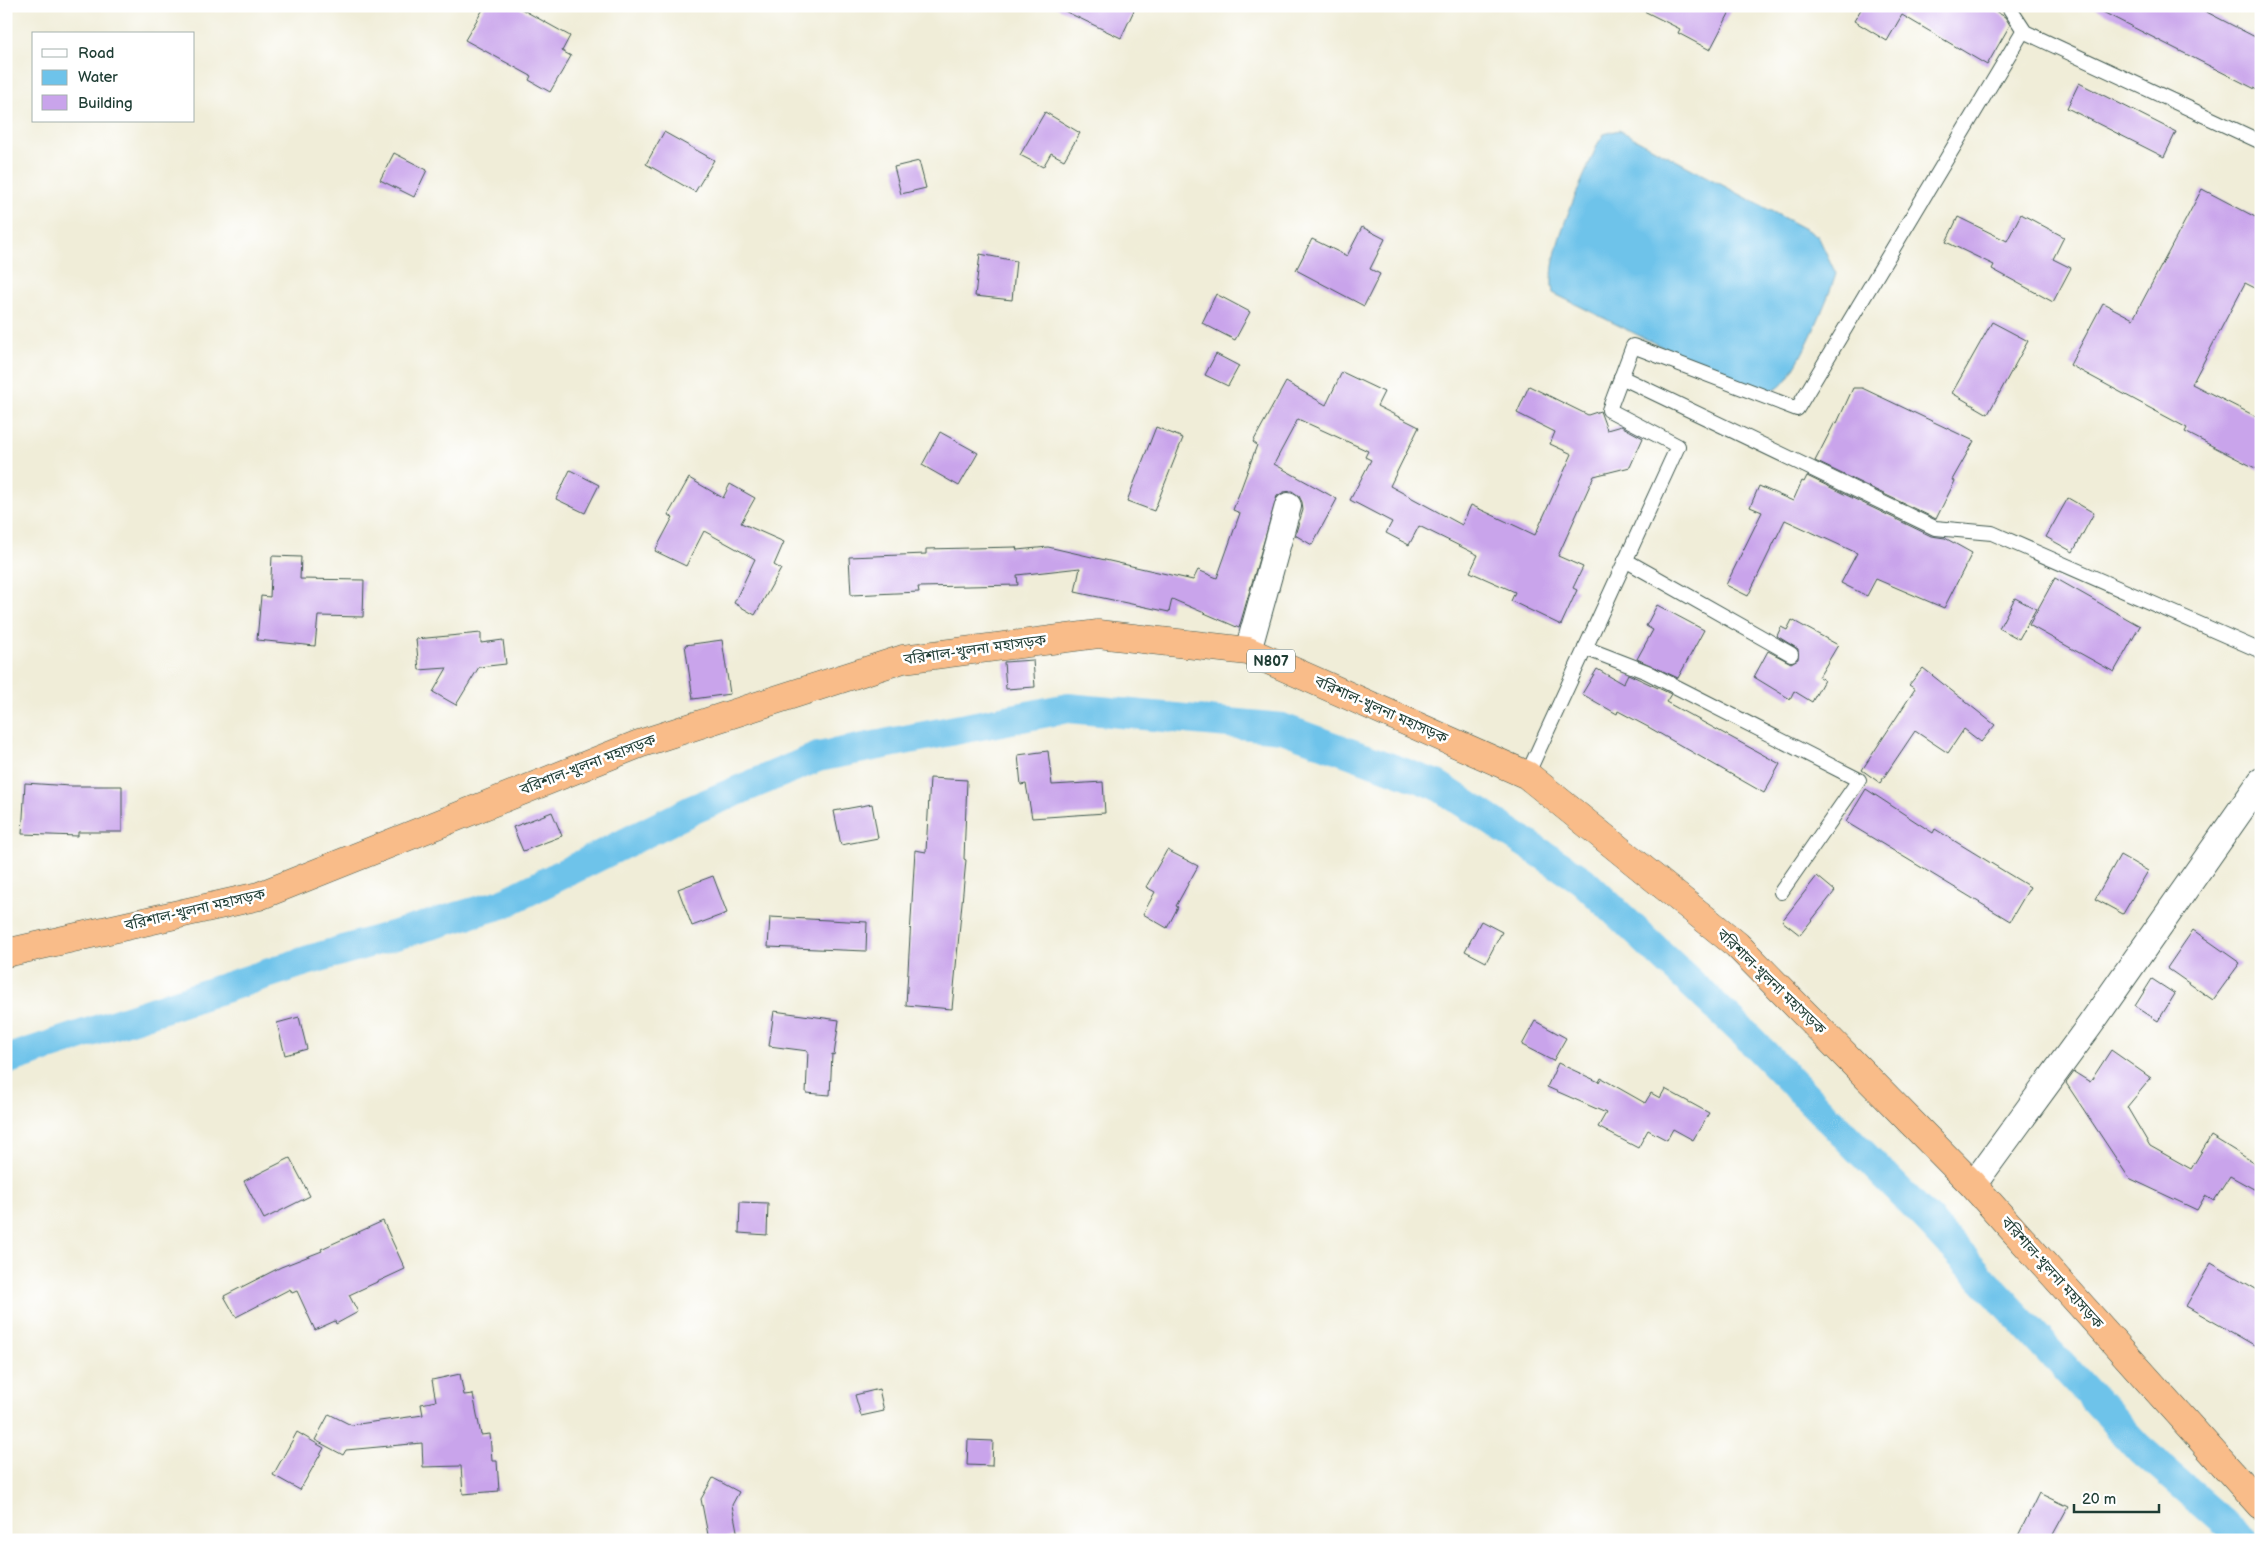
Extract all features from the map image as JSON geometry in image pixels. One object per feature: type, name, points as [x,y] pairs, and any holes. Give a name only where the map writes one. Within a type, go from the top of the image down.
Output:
[{"type":"highway","name":"বরিশাল-খুলনা মহাসড়ক","points":[[6,953],[259,896],[639,744],[903,659],[1098,634],[1248,651],[1527,775],[1737,945],[1973,1185],[2261,1506]]},
{"type":"street","points":[[1248,651],[1288,506]]},
{"type":"street","points":[[1973,1185],[2112,993],[2261,781]]},
{"type":"lane","points":[[2008,6],[2024,32],[2261,142]]},
{"type":"lane","points":[[1527,775],[1678,446],[1609,410],[1632,346],[1797,409],[2024,32]]},
{"type":"lane","points":[[1621,378],[1935,528],[1992,533],[2261,652]]},
{"type":"lane","points":[[1625,560],[1791,654]]},
{"type":"lane","points":[[1585,648],[1647,672],[1859,780],[1781,892]]},
{"type":"water","points":[[1619,130],[1818,236],[1836,274],[1819,318],[1801,355],[1784,383],[1776,389],[1762,391],[1739,385],[1553,293],[1554,258],[1559,238],[1574,198],[1597,145],[1604,134]]},
{"type":"building","points":[[485,6],[516,6],[570,36],[562,51],[571,56],[550,92],[529,80],[531,76],[465,40]]},
{"type":"building","points":[[1054,6],[1136,6],[1121,38]]},
{"type":"building","points":[[1634,6],[1733,6],[1710,50],[1678,33],[1680,29]]},
{"type":"building","points":[[1863,6],[1987,6],[2005,17],[2010,25],[1987,65],[1902,15],[1887,41],[1854,21]]},
{"type":"building","points":[[2091,6],[2195,6],[2261,40],[2261,92]]},
{"type":"building","points":[[2079,83],[2176,132],[2164,157],[2067,108]]},
{"type":"building","points":[[1045,112],[1080,133],[1064,160],[1051,153],[1043,167],[1020,155]]},
{"type":"building","points":[[664,132],[714,160],[695,192],[646,164]]},
{"type":"building","points":[[394,153],[427,170],[414,197],[380,180]]},
{"type":"building","points":[[919,161],[926,188],[901,194],[894,167]]},
{"type":"building","points":[[2202,189],[2261,220],[2261,291],[2245,283],[2192,384],[2261,419],[2261,471],[2185,432],[2187,428],[2070,365],[2103,303],[2133,319]]},
{"type":"building","points":[[2021,214],[2064,237],[2053,259],[2071,268],[2053,302],[1992,269],[1994,265],[1946,242],[1958,217],[2007,241]]},
{"type":"building","points":[[1362,227],[1385,239],[1370,269],[1380,274],[1364,306],[1296,270],[1312,239],[1347,256]]},
{"type":"building","points":[[980,254],[1016,261],[1012,300],[975,296]]},
{"type":"building","points":[[1216,294],[1250,312],[1235,340],[1202,323]]},
{"type":"building","points":[[1992,322],[2028,341],[1988,414],[1952,393]]},
{"type":"building","points":[[1216,354],[1239,366],[1228,386],[1205,375]]},
{"type":"building","points":[[1342,372],[1384,392],[1377,406],[1419,427],[1390,486],[1462,525],[1471,505],[1535,535],[1572,454],[1550,444],[1555,432],[1517,413],[1529,386],[1588,415],[1600,411],[1607,430],[1621,426],[1643,438],[1630,467],[1594,476],[1558,556],[1583,567],[1573,588],[1577,590],[1561,625],[1511,601],[1515,592],[1470,572],[1478,555],[1419,526],[1409,545],[1386,533],[1392,522],[1350,500],[1371,460],[1365,457],[1368,451],[1298,419],[1274,464],[1337,499],[1312,545],[1295,535],[1303,510],[1299,496],[1292,491],[1284,492],[1277,496],[1239,628],[1172,599],[1169,612],[1075,592],[1080,568],[1017,575],[1018,585],[918,587],[919,592],[851,595],[849,557],[926,554],[926,549],[1016,547],[1017,550],[1048,547],[1193,580],[1198,570],[1217,578],[1240,513],[1233,510],[1257,445],[1253,442],[1286,382],[1326,405]]},
{"type":"building","points":[[1853,388],[1862,388],[1974,441],[1952,480],[1955,481],[1936,519],[1815,461],[1835,422],[1837,423]]},
{"type":"building","points":[[1156,427],[1183,438],[1154,511],[1127,501]]},
{"type":"building","points":[[940,432],[978,453],[959,486],[922,465]]},
{"type":"building","points":[[570,470],[599,485],[585,513],[556,499]]},
{"type":"building","points":[[1807,476],[1931,536],[1945,538],[1972,553],[1944,608],[1876,579],[1867,596],[1841,583],[1857,553],[1785,520],[1748,596],[1726,585],[1762,512],[1750,507],[1759,486],[1793,501],[1802,481],[1804,482]]},
{"type":"building","points":[[689,478],[723,498],[730,484],[755,498],[741,523],[784,542],[774,565],[781,569],[755,615],[734,603],[755,559],[704,531],[686,566],[655,551],[673,517],[668,515]]},
{"type":"building","points":[[2068,498],[2094,513],[2073,552],[2046,537]]},
{"type":"building","points":[[272,556],[301,557],[300,579],[364,580],[363,617],[318,616],[315,646],[257,640],[261,596],[270,597]]},
{"type":"building","points":[[2055,578],[2140,626],[2114,672],[2029,625]]},
{"type":"building","points":[[2015,598],[2036,609],[2019,639],[1999,628]]},
{"type":"building","points":[[1657,605],[1704,630],[1678,678],[1637,659],[1653,630],[1646,626]]},
{"type":"building","points":[[1792,620],[1838,645],[1819,677],[1824,680],[1812,702],[1794,691],[1790,699],[1754,677],[1768,651],[1791,663],[1798,659],[1798,649],[1777,636],[1781,627],[1787,630]]},
{"type":"building","points":[[481,633],[481,643],[503,640],[506,664],[479,667],[456,705],[433,692],[447,668],[419,670],[416,639]]},
{"type":"building","points":[[722,640],[730,694],[693,699],[685,645]]},
{"type":"building","points":[[1033,660],[1035,687],[1006,689],[1004,662]]},
{"type":"building","points":[[1923,668],[1995,725],[1981,742],[1964,729],[1948,753],[1915,731],[1880,783],[1862,770],[1915,689],[1909,685]]},
{"type":"building","points":[[1597,669],[1623,684],[1628,674],[1671,694],[1666,702],[1780,764],[1764,793],[1650,728],[1618,711],[1617,714],[1582,694]]},
{"type":"building","points":[[1048,751],[1052,785],[1103,782],[1105,813],[1032,818],[1026,784],[1021,785],[1018,755]]},
{"type":"building","points":[[930,778],[967,780],[964,859],[966,860],[952,1009],[906,1005],[915,850],[926,852]]},
{"type":"building","points":[[25,783],[70,786],[122,786],[122,832],[78,832],[78,836],[22,834]]},
{"type":"building","points":[[1866,789],[1933,833],[1935,829],[2030,887],[2010,921],[1846,822]]},
{"type":"building","points":[[872,804],[878,838],[841,845],[834,811]]},
{"type":"building","points":[[552,812],[562,836],[523,851],[513,827]]},
{"type":"building","points":[[1167,850],[1198,866],[1176,906],[1178,907],[1167,928],[1143,914],[1155,892],[1146,887]]},
{"type":"building","points":[[2120,855],[2148,871],[2123,914],[2095,899]]},
{"type":"building","points":[[713,876],[727,913],[692,926],[678,889]]},
{"type":"building","points":[[1817,876],[1835,891],[1800,935],[1782,921]]},
{"type":"building","points":[[770,917],[867,922],[866,951],[768,947]]},
{"type":"building","points":[[1481,921],[1502,932],[1486,962],[1465,951]]},
{"type":"building","points":[[2193,930],[2240,963],[2213,1000],[2167,968]]},
{"type":"building","points":[[2152,979],[2175,994],[2158,1021],[2135,1006]]},
{"type":"building","points":[[774,1011],[839,1020],[834,1055],[832,1054],[830,1095],[806,1093],[808,1051],[769,1046]]},
{"type":"building","points":[[299,1017],[307,1049],[285,1055],[277,1023]]},
{"type":"building","points":[[1535,1021],[1566,1038],[1553,1061],[1522,1045]]},
{"type":"building","points":[[2111,1050],[2151,1078],[2127,1107],[2150,1146],[2191,1169],[2211,1136],[2261,1167],[2261,1193],[2230,1176],[2214,1201],[2205,1196],[2197,1210],[2129,1178],[2066,1083],[2074,1072],[2090,1082]]},
{"type":"building","points":[[1558,1063],[1599,1082],[1601,1078],[1645,1103],[1651,1093],[1660,1098],[1665,1089],[1709,1113],[1693,1140],[1673,1129],[1667,1140],[1648,1130],[1638,1148],[1598,1127],[1606,1113],[1547,1087]]},
{"type":"building","points":[[290,1158],[310,1196],[264,1219],[244,1181]]},
{"type":"building","points":[[740,1202],[768,1203],[767,1235],[739,1233]]},
{"type":"building","points":[[383,1221],[405,1269],[349,1295],[358,1312],[336,1324],[335,1321],[315,1330],[297,1291],[292,1293],[290,1289],[236,1317],[224,1296],[281,1267],[322,1251],[321,1249]]},
{"type":"building","points":[[2211,1263],[2261,1292],[2261,1349],[2186,1306]]},
{"type":"building","points":[[460,1374],[464,1395],[473,1394],[481,1435],[490,1434],[492,1461],[497,1461],[499,1491],[463,1494],[461,1466],[423,1467],[422,1443],[346,1450],[343,1455],[315,1440],[329,1414],[351,1425],[423,1415],[421,1404],[436,1401],[432,1380]]},
{"type":"building","points":[[879,1389],[884,1411],[861,1416],[855,1395]]},
{"type":"building","points":[[297,1432],[324,1448],[300,1490],[273,1475]]},
{"type":"building","points":[[968,1440],[993,1441],[992,1466],[967,1465]]},
{"type":"building","points":[[713,1478],[739,1492],[732,1505],[738,1536],[709,1540],[701,1499]]},
{"type":"building","points":[[2039,1493],[2068,1507],[2050,1540],[2016,1540]]},
{"type":"waterway","points":[[6,1060],[306,961],[502,904],[694,809],[818,757],[1068,708],[1282,728],[1437,785],[1582,880],[1746,1035],[1933,1225],[2137,1446],[2244,1540]]}]
